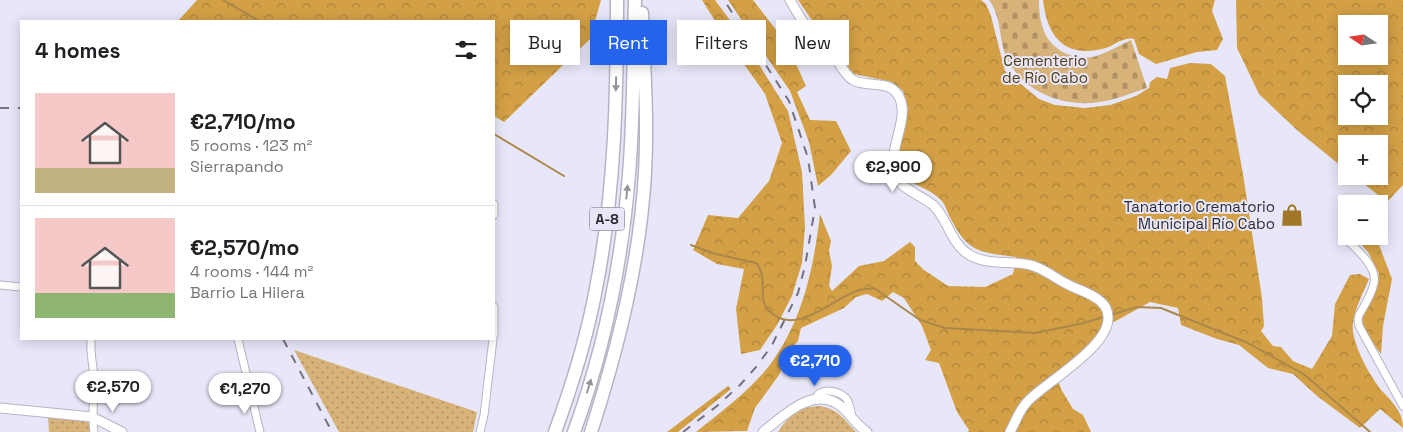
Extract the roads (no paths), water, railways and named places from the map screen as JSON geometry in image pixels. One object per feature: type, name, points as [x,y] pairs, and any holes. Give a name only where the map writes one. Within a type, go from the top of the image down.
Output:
[{"type":"highway","name":"A-8","points":[[555,432],[584,343],[598,281],[605,235],[614,138],[617,0]]},
{"type":"highway","name":"A-8","points":[[574,432],[603,335],[622,242],[631,140],[634,0]]},
{"type":"highway","points":[[598,432],[621,352],[636,265],[645,173],[646,94],[641,0]]},
{"type":"highway","points":[[591,432],[615,355],[625,311],[641,212]]},
{"type":"highway","points":[[548,432],[580,338],[605,235]]},
{"type":"street","points":[[790,0],[802,21],[829,49],[849,77],[859,82],[888,87],[897,94],[901,101],[902,110],[893,160],[895,177],[902,185],[935,207],[962,250],[969,255],[984,260],[1038,267],[1065,284],[1096,298],[1106,308],[1108,322],[1104,333],[1092,348],[1028,401],[1019,413],[1010,432]]},
{"type":"street","points":[[1352,245],[1365,258],[1373,271],[1375,282],[1359,315],[1359,326],[1403,406]]},
{"type":"street","points":[[0,285],[20,287]]},
{"type":"street","points":[[91,340],[90,354],[94,379],[92,417],[94,432]]},
{"type":"street","points":[[238,340],[260,432]]},
{"type":"street","points":[[480,432],[484,415],[493,340]]},
{"type":"street","points":[[763,432],[798,405],[815,399],[836,403],[867,432]]},
{"type":"street","points":[[0,408],[92,417],[122,432]]},
{"type":"waterway","points":[[223,0],[257,20]]},
{"type":"waterway","points":[[495,135],[564,176]]},
{"type":"waterway","points":[[691,245],[716,254],[756,263],[762,275],[765,305],[768,310],[779,318],[790,320],[802,319],[814,314],[848,294],[874,288],[920,320],[945,328],[1035,333],[1084,323],[1106,316]]},
{"type":"waterway","points":[[1110,315],[1137,307],[1161,308],[1248,343],[1305,375],[1370,432]]},
{"type":"railway","points":[[683,432],[717,406],[740,385],[772,345],[798,293],[805,266],[815,208],[808,158],[789,101],[724,0]]},
{"type":"railway","points":[[0,108],[20,108]]},
{"type":"railway","points":[[284,340],[332,432]]},
{"type":"place","name":"Tanatorio Crematorio Municipal Río Cabo","points":[[1292,215]]},
{"type":"park label","name":"Cementerio de Río Cabo","points":[[1045,68]]}]
